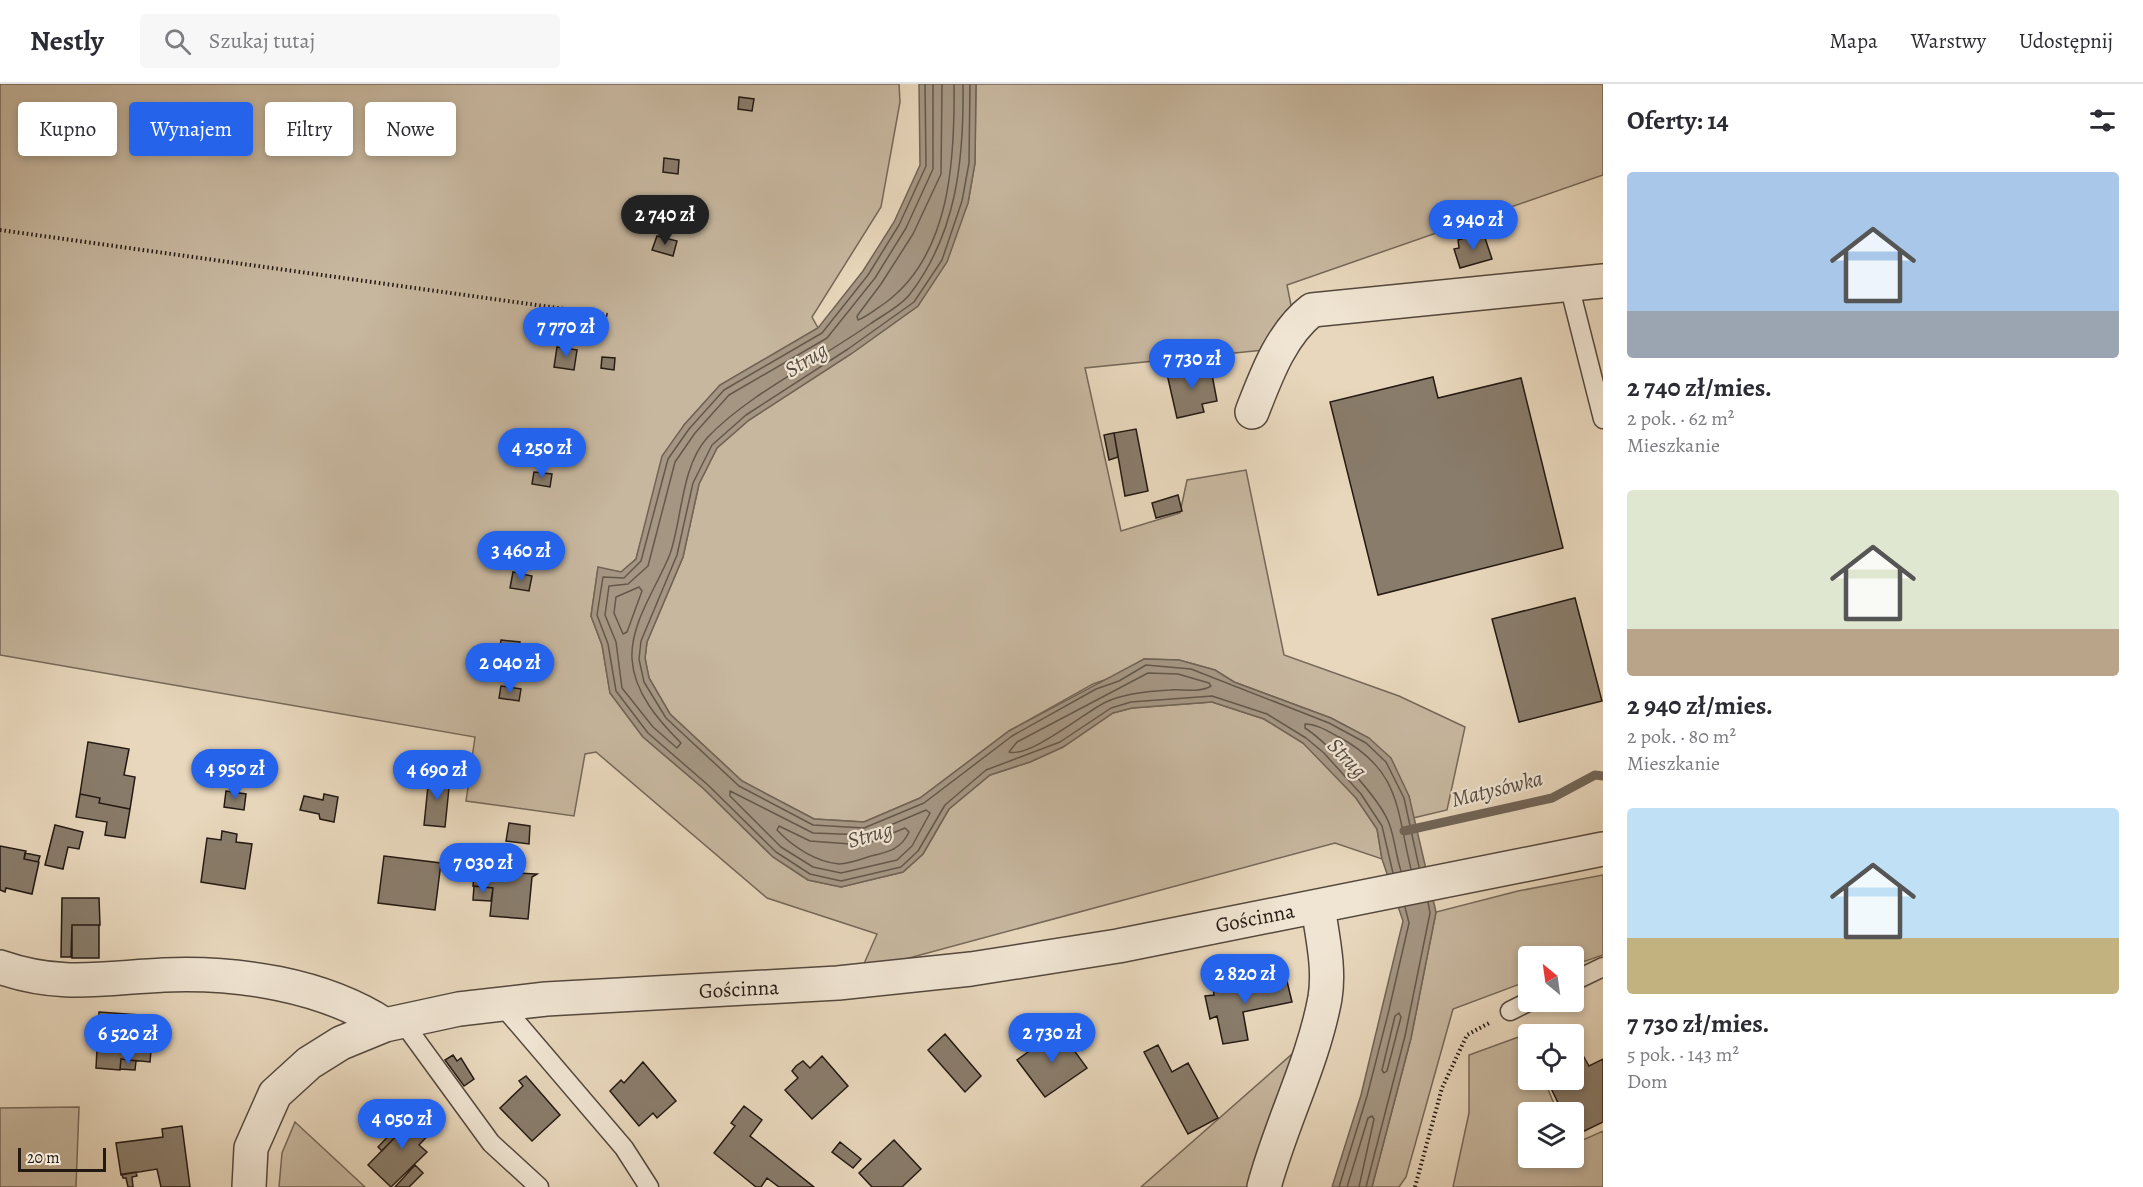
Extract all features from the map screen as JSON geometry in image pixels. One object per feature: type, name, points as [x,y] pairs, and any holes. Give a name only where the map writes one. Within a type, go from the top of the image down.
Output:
[{"type":"street","points":[[1252,412],[1268,371],[1298,321],[1312,310],[1603,281]]},
{"type":"street","name":"Gościnna","points":[[249,1187],[251,1148],[275,1094],[309,1063],[341,1043],[393,1023],[459,1009],[546,999],[838,983],[971,969],[1095,950],[1603,849]]},
{"type":"street","name":"Gościnna","points":[[1264,1187],[1300,1086],[1325,997],[1331,903]]},
{"type":"street","points":[[0,967],[67,982],[200,974],[257,980],[320,995],[393,1023]]},
{"type":"lane","points":[[1569,285],[1603,419]]},
{"type":"lane","points":[[1584,976],[1603,967]]},
{"type":"lane","points":[[501,1004],[624,1148],[649,1187]]},
{"type":"lane","points":[[1510,1011],[1518,1007]]},
{"type":"lane","points":[[393,1023],[491,1143],[539,1187]]},
{"type":"path","points":[[0,230],[608,315]]},
{"type":"path","points":[[1415,1187],[1442,1088],[1467,1035],[1510,1011]]},
{"type":"shaded area","points":[[0,84],[899,84],[900,102],[881,207],[812,317],[818,328],[720,385],[684,425],[646,522],[636,559],[621,572],[598,568],[591,616],[602,645],[610,693],[643,737],[704,789],[773,857],[808,880],[841,887],[903,872],[923,854],[949,809],[990,775],[1030,762],[1063,747],[1113,713],[1132,708],[1212,702],[1264,719],[1303,743],[1320,758],[1356,798],[1377,829],[1382,859],[1335,843],[898,961],[863,966],[877,934],[767,898],[596,752],[585,754],[574,816],[466,801],[475,737],[0,655]]},
{"type":"shaded area","points":[[976,84],[1603,84],[1603,175],[1287,285],[1291,305],[1274,349],[1085,368],[1121,531],[1180,513],[1187,480],[1246,470],[1284,655],[1399,696],[1465,727],[1447,810],[1413,818],[1409,796],[1369,738],[1331,718],[1234,682],[1215,670],[1179,660],[1144,659],[1116,676],[1093,684],[1009,731],[920,798],[864,822],[814,819],[742,781],[670,714],[649,678],[645,658],[647,642],[683,557],[699,484],[717,448],[749,420],[851,354],[918,306],[968,203],[975,163]]},
{"type":"shaded area","points":[[1603,875],[1603,955],[1584,962],[1584,946],[1518,946],[1518,985],[1453,1009],[1406,1177],[1399,1187],[1372,1187],[1411,1038],[1436,912],[1518,891]]},
{"type":"shaded area","points":[[1518,1037],[1518,1090],[1548,1090],[1553,1102],[1518,1102],[1518,1168],[1584,1168],[1584,1140],[1603,1131],[1603,1187],[1453,1187],[1469,1113],[1469,1055]]},
{"type":"shaded area","points":[[1300,1047],[1254,1187],[1141,1187]]},
{"type":"shaded area","points":[[79,1107],[76,1187],[0,1187],[0,1108]]},
{"type":"shaded area","points":[[295,1122],[365,1187],[279,1187],[282,1153]]},
{"type":"water","name":"Strug","points":[[919,84],[976,84],[975,163],[968,203],[947,262],[918,306],[851,354],[749,420],[717,448],[699,484],[683,557],[647,642],[645,658],[649,678],[670,714],[742,781],[814,819],[864,822],[920,798],[1009,731],[1144,659],[1179,660],[1215,670],[1234,682],[1331,718],[1369,738],[1391,758],[1409,796],[1436,912],[1411,1038],[1372,1187],[1332,1187],[1361,1095],[1403,921],[1382,859],[1377,829],[1356,798],[1303,743],[1264,719],[1212,702],[1132,708],[1113,713],[1063,747],[1030,762],[990,775],[949,809],[923,854],[903,872],[841,887],[808,880],[773,857],[704,789],[643,737],[610,693],[602,645],[591,616],[598,567],[621,572],[636,559],[662,456],[684,425],[720,385],[818,328],[863,271],[894,222],[920,165]]},
{"type":"building","points":[[739,97],[754,99],[752,111],[738,109]]},
{"type":"building","points":[[664,158],[679,160],[678,174],[663,172]]},
{"type":"building","points":[[1483,232],[1492,259],[1460,268],[1454,249],[1459,248],[1458,240]]},
{"type":"building","points":[[657,236],[677,241],[673,256],[652,250]]},
{"type":"building","points":[[557,347],[577,350],[574,370],[554,367]]},
{"type":"building","points":[[602,357],[615,358],[614,370],[601,368]]},
{"type":"building","points":[[1210,364],[1217,401],[1202,404],[1204,412],[1177,418],[1167,374]]},
{"type":"building","points":[[1433,377],[1438,398],[1521,378],[1563,548],[1378,595],[1330,402]]},
{"type":"building","points":[[1136,429],[1148,491],[1125,496],[1114,433]]},
{"type":"building","points":[[1114,433],[1118,457],[1109,460],[1104,435]]},
{"type":"building","points":[[534,472],[552,474],[550,487],[532,484]]},
{"type":"building","points":[[1178,495],[1182,511],[1156,518],[1152,503]]},
{"type":"building","points":[[513,572],[532,576],[529,591],[510,588]]},
{"type":"building","points":[[1575,598],[1602,701],[1519,722],[1492,619]]},
{"type":"building","points":[[501,640],[520,642],[517,657],[499,655]]},
{"type":"building","points":[[501,686],[521,689],[519,701],[499,698]]},
{"type":"building","points":[[88,742],[129,749],[124,775],[135,777],[130,809],[99,803],[100,798],[80,794]]},
{"type":"building","points":[[429,776],[450,778],[445,827],[424,825]]},
{"type":"building","points":[[226,791],[246,794],[244,810],[224,807]]},
{"type":"building","points":[[80,794],[100,798],[99,803],[130,809],[125,838],[105,835],[107,822],[76,817]]},
{"type":"building","points":[[324,794],[338,797],[334,822],[320,819],[319,814],[300,810],[304,796],[323,800]]},
{"type":"building","points":[[509,823],[530,826],[529,844],[506,841]]},
{"type":"building","points":[[55,825],[83,832],[79,849],[68,847],[63,869],[45,865]]},
{"type":"building","points":[[222,831],[237,834],[236,842],[252,844],[245,889],[201,882],[207,838],[221,840]]},
{"type":"building","points":[[0,846],[26,851],[24,859],[39,862],[32,894],[6,888],[5,892],[0,890]]},
{"type":"building","points":[[476,848],[520,852],[518,873],[537,874],[532,877],[528,919],[490,916],[493,888],[473,886]]},
{"type":"building","points":[[25,853],[40,856],[38,862],[24,859]]},
{"type":"building","points":[[384,856],[441,863],[435,910],[378,903]]},
{"type":"building","points":[[474,886],[493,888],[491,901],[473,900]]},
{"type":"building","points":[[62,898],[99,898],[100,925],[72,925],[71,957],[61,957]]},
{"type":"building","points":[[72,925],[99,925],[99,958],[72,958]]},
{"type":"building","points":[[1285,973],[1292,1002],[1243,1012],[1248,1040],[1223,1044],[1217,1016],[1210,1019],[1205,996],[1214,995],[1213,988],[1237,983],[1238,990],[1264,985],[1262,978]]},
{"type":"building","points":[[99,1012],[154,1016],[150,1062],[121,1059],[120,1070],[96,1068]]},
{"type":"building","points":[[1059,1030],[1087,1068],[1045,1097],[1017,1060]]},
{"type":"building","points":[[945,1034],[981,1076],[965,1092],[928,1050]]},
{"type":"building","points":[[1158,1045],[1172,1072],[1188,1063],[1218,1118],[1188,1134],[1144,1052]]},
{"type":"building","points":[[453,1055],[457,1061],[461,1058],[474,1079],[464,1086],[445,1060]]},
{"type":"building","points":[[822,1056],[848,1086],[812,1119],[785,1090],[798,1078],[792,1071],[796,1066],[803,1061],[810,1068]]},
{"type":"building","points":[[1584,1057],[1589,1066],[1603,1059],[1603,1122],[1584,1131],[1584,1102],[1558,1102],[1552,1090],[1584,1090]]},
{"type":"building","points":[[121,1059],[136,1061],[135,1070],[120,1069]]},
{"type":"building","points":[[643,1062],[676,1101],[657,1118],[653,1113],[639,1126],[610,1091],[621,1080],[624,1083]]},
{"type":"building","points":[[526,1076],[560,1115],[532,1141],[500,1108],[523,1086],[519,1081]]},
{"type":"building","points":[[744,1106],[762,1120],[750,1136],[814,1187],[779,1187],[767,1178],[761,1187],[756,1187],[714,1153],[735,1126],[731,1123]]},
{"type":"building","points":[[411,1110],[433,1130],[419,1145],[427,1152],[391,1187],[368,1165],[402,1130],[397,1125]]},
{"type":"building","points":[[182,1126],[190,1187],[161,1187],[157,1169],[121,1175],[116,1143],[163,1137],[162,1129]]},
{"type":"building","points":[[398,1126],[402,1130],[382,1151],[378,1147]]},
{"type":"building","points":[[894,1140],[921,1169],[902,1187],[872,1187],[859,1173]]},
{"type":"building","points":[[840,1142],[861,1159],[853,1168],[832,1152]]},
{"type":"building","points":[[415,1165],[423,1173],[409,1187],[395,1187]]},
{"type":"building","points":[[136,1172],[137,1176],[132,1177],[133,1187],[128,1187],[126,1178],[123,1178],[122,1174]]},
{"type":"waterway","name":"Matysówka","points":[[1404,831],[1552,798],[1595,775],[1603,776]]}]
